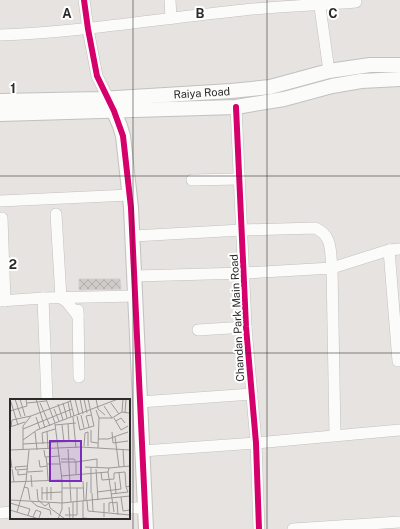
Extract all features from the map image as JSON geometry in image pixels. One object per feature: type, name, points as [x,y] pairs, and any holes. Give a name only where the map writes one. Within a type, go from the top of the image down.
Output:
[{"type":"street","points":[[84,0],[97,76],[111,105],[123,136],[130,195],[146,529]]},
{"type":"street","points":[[170,0],[172,18]]},
{"type":"street","points":[[320,2],[332,86]]},
{"type":"street","points":[[0,35],[37,34],[88,29],[172,18],[245,5],[356,2]]},
{"type":"street","name":"Raiya Road","points":[[0,114],[111,105],[270,87],[330,71],[370,65],[400,65]]},
{"type":"street","name":"Raiya Road","points":[[0,101],[236,107],[284,99],[332,86],[361,81],[400,79]]},
{"type":"street","name":"Chandan Park Main Road","points":[[236,107],[245,273],[246,327],[256,443],[259,529]]},
{"type":"street","points":[[192,180],[239,179]]},
{"type":"street","points":[[0,201],[130,195]]},
{"type":"street","points":[[56,214],[61,298]]},
{"type":"street","points":[[2,218],[2,301],[135,293],[154,276]]},
{"type":"street","points":[[133,236],[242,230],[315,228],[323,231],[328,238],[332,268],[335,435]]},
{"type":"street","points":[[135,276],[245,273],[332,268],[394,250],[398,361]]},
{"type":"street","points":[[78,297],[79,377]]},
{"type":"street","points":[[42,298],[47,399]]},
{"type":"street","points":[[61,298],[67,302],[78,316]]},
{"type":"street","points":[[198,330],[246,327]]},
{"type":"street","points":[[140,402],[252,394]]},
{"type":"street","points":[[142,451],[256,443],[400,430]]},
{"type":"street","points":[[130,508],[146,508]]},
{"type":"street","points":[[0,513],[10,512]]},
{"type":"street","points":[[293,529],[400,522]]},
{"type":"building","points":[[79,279],[120,279],[121,289],[79,290]]},
{"type":"cycle path","points":[[84,0],[97,76],[114,111],[123,136],[131,208],[146,529]]},
{"type":"cycle path","points":[[236,107],[246,327],[256,443],[259,529]]}]
